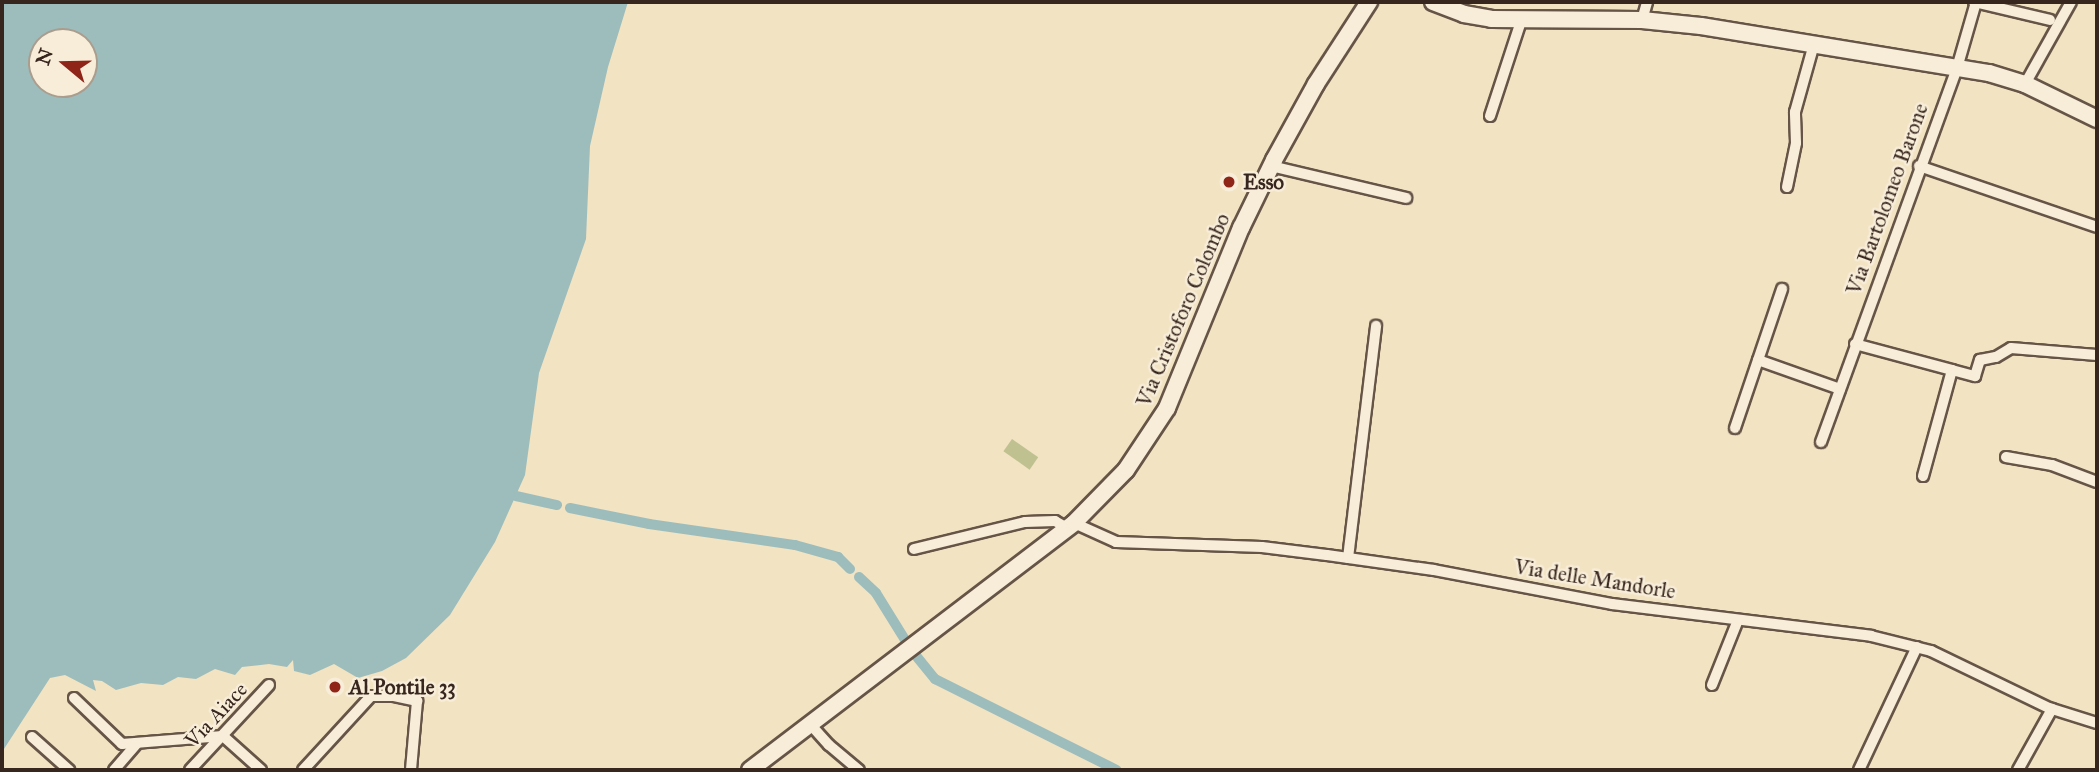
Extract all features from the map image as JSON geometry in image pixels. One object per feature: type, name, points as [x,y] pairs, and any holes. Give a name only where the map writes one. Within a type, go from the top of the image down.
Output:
[{"type":"main road","points":[[1433,2],[1464,14],[1521,21],[1642,20],[1814,44],[1957,68],[2025,84],[2097,119]]},
{"type":"main road","name":"Via Cristoforo Colombo","points":[[750,770],[1071,525],[1126,470],[1167,408],[1241,228],[1271,166],[1315,85],[1370,4]]},
{"type":"street","points":[[1642,20],[1647,2]]},
{"type":"street","points":[[1975,2],[2049,20]]},
{"type":"street","name":"Via Bartolomeo Barone","points":[[1821,442],[1919,166],[1957,68],[1975,2]]},
{"type":"street","points":[[2025,84],[2071,2]]},
{"type":"street","points":[[1490,116],[1521,21]]},
{"type":"street","points":[[1787,187],[1796,143],[1795,112],[1814,44]]},
{"type":"street","points":[[1271,166],[1406,198]]},
{"type":"street","points":[[1919,166],[2097,227]]},
{"type":"street","points":[[1735,428],[1782,289]]},
{"type":"street","points":[[1348,558],[1376,326]]},
{"type":"street","points":[[1855,344],[1975,376],[1980,360],[1996,357],[2011,348],[2097,355]]},
{"type":"street","points":[[1758,360],[1840,389]]},
{"type":"street","points":[[1923,477],[1952,370]]},
{"type":"street","points":[[2006,457],[2052,465],[2097,482]]},
{"type":"street","name":"Via delle Mandorle","points":[[914,549],[1025,522],[1055,521],[1116,542],[1262,547],[1348,558],[1612,604],[1871,636],[1917,647],[2052,709],[2097,723]]},
{"type":"street","points":[[1712,685],[1738,620]]},
{"type":"street","points":[[1858,770],[1917,647]]},
{"type":"street","name":"Via Aiace","points":[[190,770],[269,685]]},
{"type":"street","points":[[303,770],[371,696],[394,696],[417,701],[409,769]]},
{"type":"street","points":[[74,698],[122,744],[212,734],[223,736],[261,770]]},
{"type":"street","points":[[2018,770],[2052,709]]},
{"type":"street","points":[[810,724],[829,745],[859,770]]},
{"type":"street","points":[[32,737],[69,770]]},
{"type":"street","points":[[114,770],[137,744]]},
{"type":"green space","points":[[1012,439],[1038,457],[1030,470],[1003,451]]},
{"type":"water","points":[[2,2],[628,2],[608,67],[590,146],[586,239],[539,373],[525,475],[495,542],[450,615],[406,658],[382,671],[358,678],[334,664],[310,675],[294,671],[293,660],[287,667],[269,664],[242,667],[235,675],[215,669],[196,679],[178,677],[163,685],[141,683],[116,690],[102,681],[93,680],[96,691],[65,675],[50,678],[2,752]]},
{"type":"waterway","points":[[516,496],[557,505]]},
{"type":"waterway","points":[[570,508],[649,524],[795,545],[838,557],[850,569]]},
{"type":"waterway","points":[[859,577],[876,593],[907,643]]},
{"type":"waterway","points":[[913,652],[935,679],[1117,770]]},
{"type":"place","name":"Esso","points":[[1229,182]]},
{"type":"place","name":"Al Pontile 33","points":[[335,687]]}]
